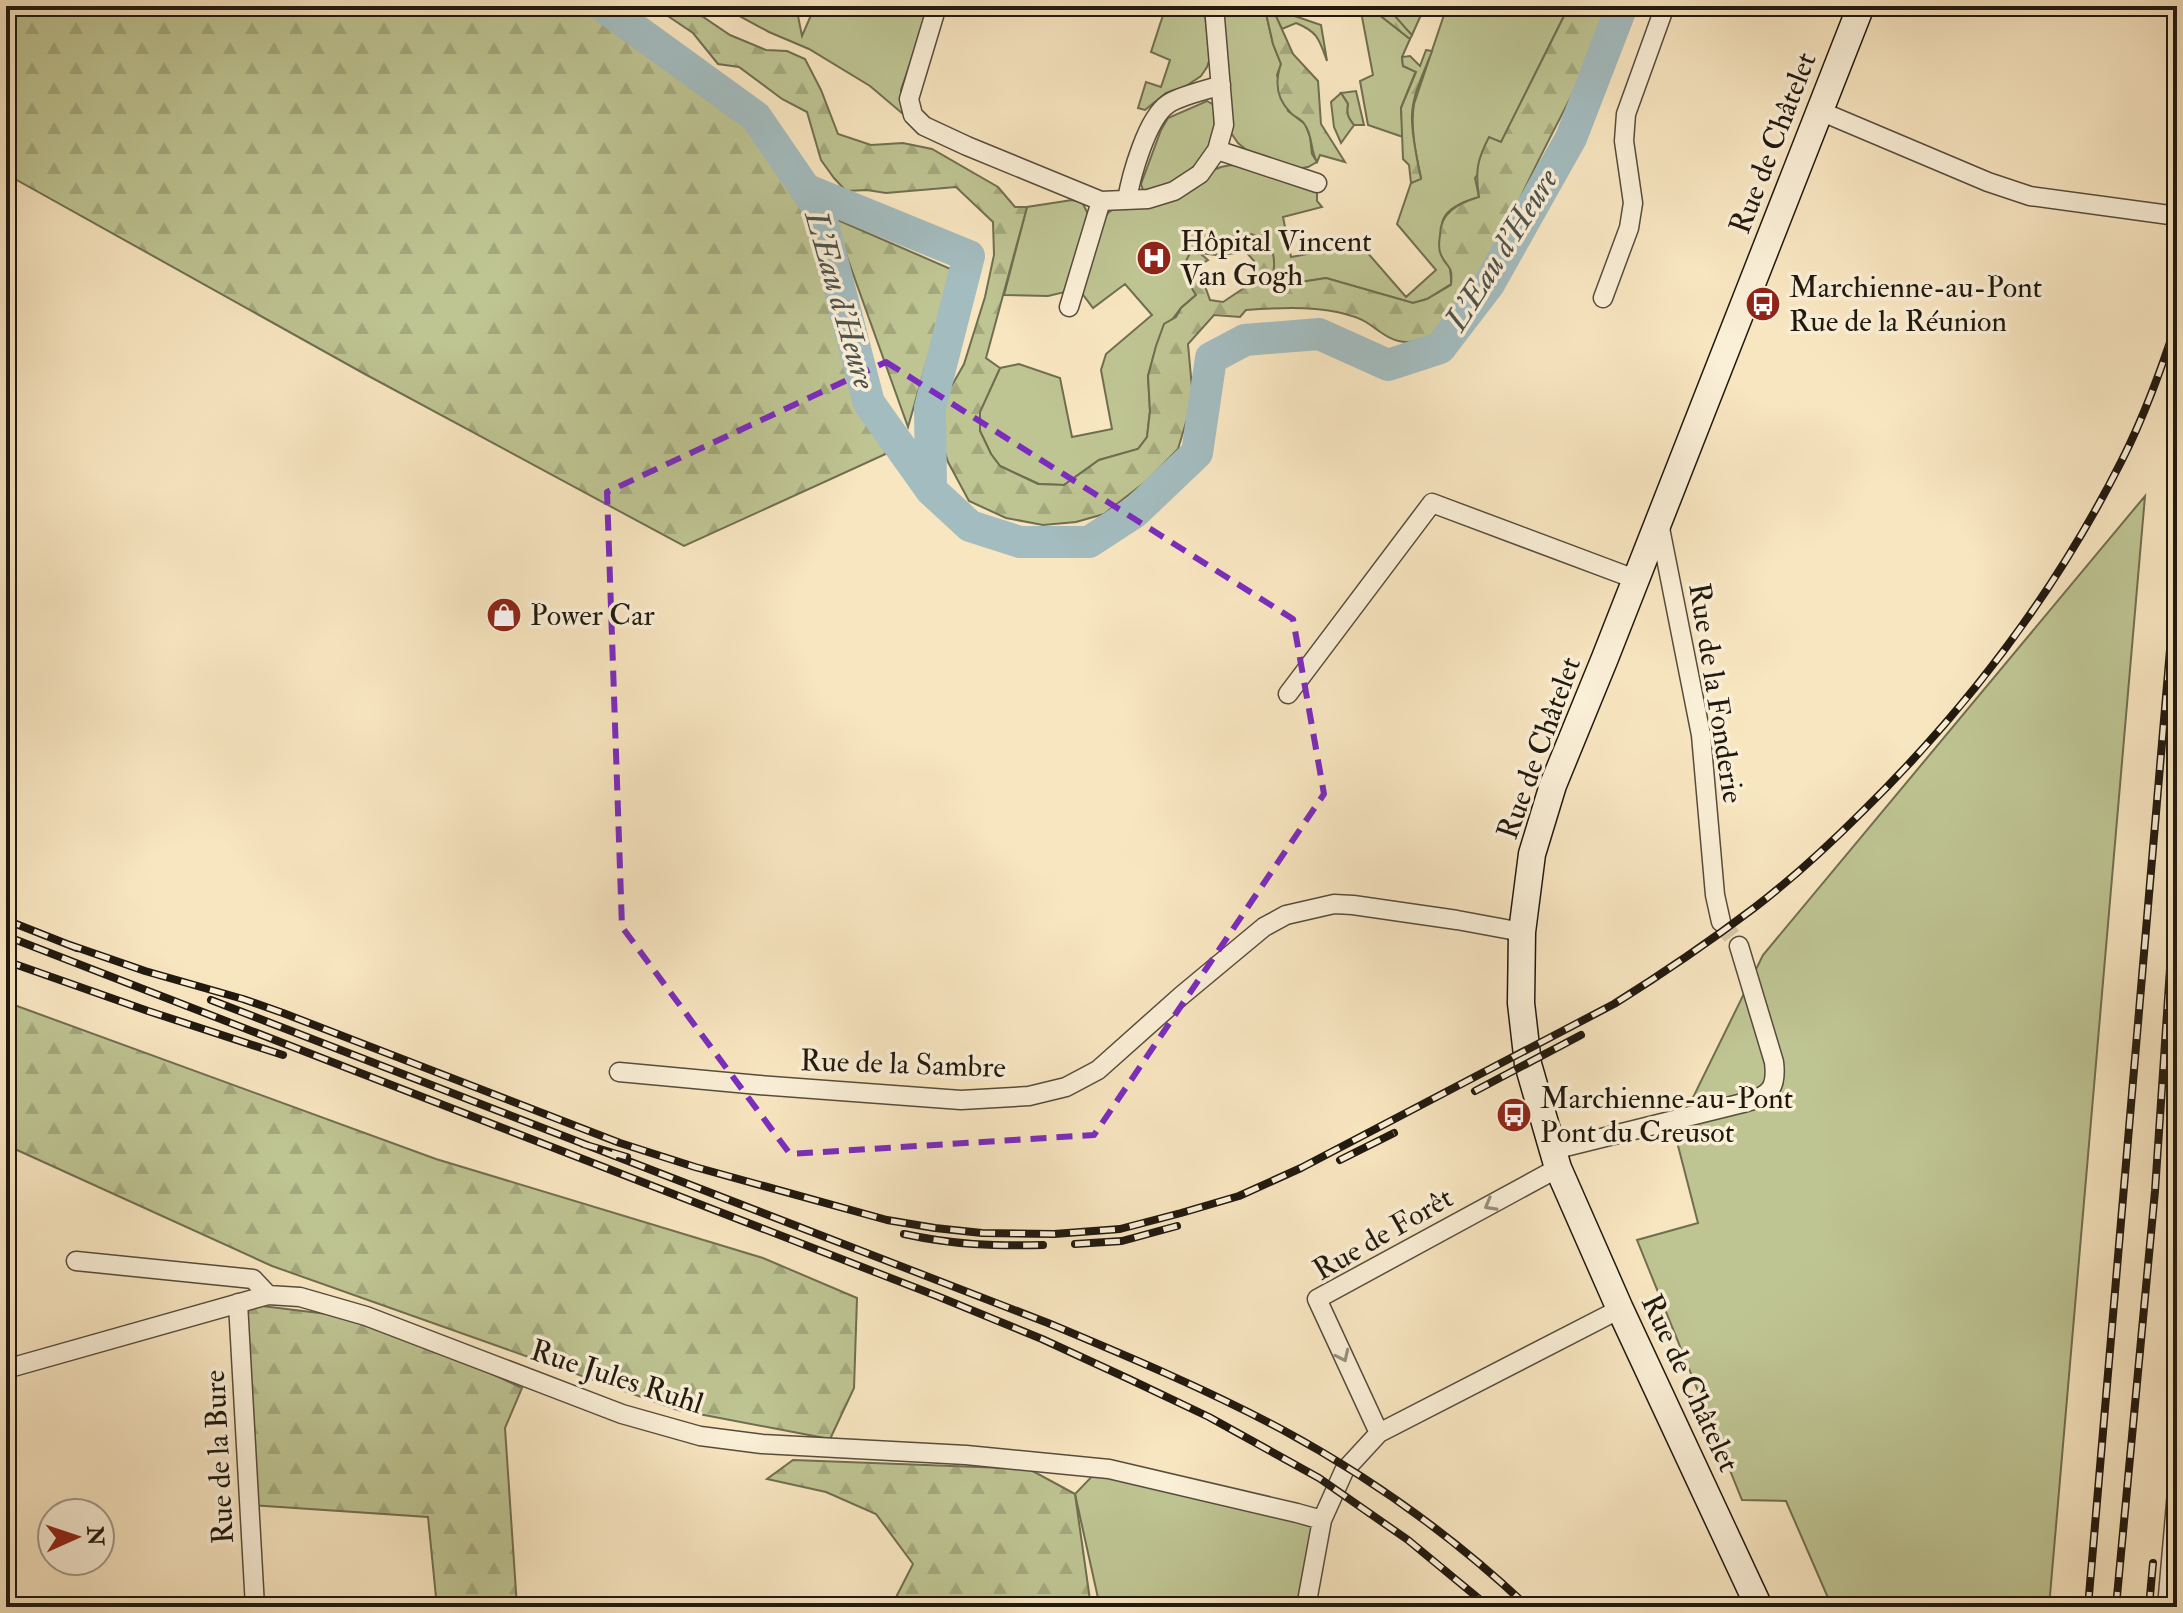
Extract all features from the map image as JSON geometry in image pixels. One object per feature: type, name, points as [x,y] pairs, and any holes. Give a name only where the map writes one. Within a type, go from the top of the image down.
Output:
[{"type":"main road","name":"Rue de Châtelet","points":[[1759,1607],[1620,1309],[1556,1159],[1528,1064],[1521,1003],[1522,932],[1532,854],[1553,785],[1861,6]]},
{"type":"street","points":[[937,6],[909,99],[913,115],[924,126],[967,146],[1101,201],[1148,199],[1174,191],[1200,174],[1217,150],[1224,125],[1214,6]]},
{"type":"street","points":[[1603,298],[1629,228],[1633,203],[1624,141],[1626,114],[1665,6]]},
{"type":"street","points":[[1127,200],[1131,176],[1152,123],[1167,104],[1221,85]]},
{"type":"street","points":[[1820,111],[1988,182],[2030,196],[2177,216]]},
{"type":"street","points":[[1217,150],[1317,183]]},
{"type":"street","points":[[1069,307],[1101,201]]},
{"type":"street","points":[[1288,694],[1432,503],[1635,579]]},
{"type":"street","name":"Rue de la Fonderie","points":[[1658,521],[1701,735],[1715,895],[1721,922]]},
{"type":"street","name":"Rue de la Sambre","points":[[619,1072],[961,1100],[1029,1096],[1066,1087],[1098,1070],[1264,927],[1286,915],[1334,904],[1522,932]]},
{"type":"street","points":[[1556,1159],[1763,1097],[1772,1089],[1776,1075],[1774,1062],[1739,946]]},
{"type":"street","name":"Rue de Forêt","points":[[1379,1433],[1317,1299],[1556,1159]]},
{"type":"street","points":[[76,1261],[253,1279],[268,1295]]},
{"type":"street","name":"Rue Jules Ruhl","points":[[6,1369],[268,1295],[300,1297],[366,1316],[622,1414],[700,1436],[762,1444],[966,1455],[1109,1469],[1322,1520]]},
{"type":"street","name":"Rue de la Bure","points":[[238,1303],[255,1607]]},
{"type":"street","points":[[1306,1607],[1322,1520],[1344,1471],[1379,1433],[1620,1309]]},
{"type":"street","points":[[2167,1607],[2177,1492]]},
{"type":"highlighted area","points":[[886,362],[1293,619],[1324,794],[1094,1135],[790,1154],[622,927],[607,492]]},
{"type":"green space","points":[[6,6],[603,6],[736,103],[819,209],[847,332],[901,447],[684,546],[363,373],[6,174]]},
{"type":"green space","points":[[653,6],[687,6],[730,35],[766,50],[787,51],[805,59],[838,134],[871,145],[903,143],[932,149],[998,187],[1015,207],[1027,207],[986,358],[1000,368],[980,412],[980,431],[1000,466],[1038,484],[1064,485],[1099,460],[1138,449],[1147,437],[1150,411],[1148,376],[1156,346],[1164,324],[1176,317],[1196,295],[1185,274],[1185,264],[1191,252],[1201,254],[1208,260],[1198,266],[1210,300],[1223,302],[1253,282],[1255,262],[1246,252],[1217,255],[1216,243],[1243,235],[1257,236],[1269,244],[1274,258],[1271,283],[1276,286],[1326,278],[1413,303],[1451,285],[1451,270],[1439,250],[1441,227],[1452,210],[1479,197],[1478,166],[1489,137],[1501,142],[1569,6],[1612,6],[1490,265],[1454,321],[1433,335],[1403,342],[1356,317],[1326,310],[1246,310],[1240,317],[1214,315],[1188,344],[1193,399],[1178,449],[1149,479],[1104,514],[1076,522],[1043,525],[1006,518],[969,501],[948,462],[938,431],[942,403],[964,364],[985,297],[994,255],[993,222],[956,187],[886,193],[846,191],[821,160],[807,112],[782,99],[739,67],[718,64],[693,33]]},
{"type":"green space","points":[[721,6],[796,6],[802,36],[815,6],[930,6],[901,90],[903,114],[870,86],[809,49]]},
{"type":"green space","points":[[1166,6],[1204,6],[1210,58],[1201,76],[1186,86],[1166,93],[1145,110],[1138,108],[1146,82],[1161,87],[1170,60],[1151,52]]},
{"type":"green space","points":[[1221,6],[1268,6],[1265,9],[1281,64],[1277,75],[1288,111],[1305,124],[1317,162],[1296,169],[1250,153],[1231,133]]},
{"type":"green space","points":[[1268,6],[1276,16],[1293,54],[1318,81],[1321,124],[1345,162],[1320,155],[1317,162],[1308,129],[1285,107],[1279,95],[1281,64],[1265,9]]},
{"type":"green space","points":[[1270,6],[1281,6],[1280,11],[1321,25],[1327,61],[1313,33],[1296,23],[1282,29]]},
{"type":"green space","points":[[1368,6],[1410,39],[1402,57],[1403,66],[1416,71],[1401,108],[1403,137],[1368,125],[1360,81],[1373,75],[1362,17]]},
{"type":"green space","points":[[1368,6],[1383,8],[1393,14],[1412,35],[1410,39]]},
{"type":"green space","points":[[1381,6],[1425,6],[1412,35]]},
{"type":"green space","points":[[1447,6],[1569,6],[1501,143],[1475,178],[1479,197],[1448,212],[1443,221],[1451,284],[1427,299],[1413,303],[1326,278],[1276,286],[1270,283],[1252,234],[1216,243],[1217,255],[1191,252],[1193,290],[1196,295],[1181,308],[1162,333],[1156,347],[1148,376],[1150,411],[1147,437],[1138,449],[1099,460],[1064,485],[1039,484],[1000,466],[980,431],[980,411],[1000,368],[1019,364],[1060,378],[1072,437],[1112,429],[1101,370],[1106,354],[1152,315],[1125,284],[1093,308],[1081,292],[1104,218],[1119,206],[1221,167],[1244,166],[1317,191],[1317,201],[1322,207],[1283,217],[1291,257],[1350,246],[1366,251],[1406,297],[1436,270],[1397,224],[1411,183],[1421,178],[1413,132],[1414,104]]},
{"type":"green space","points":[[1426,50],[1432,51],[1417,90],[1412,114],[1421,179],[1411,183],[1409,165],[1403,159],[1401,108],[1416,72],[1403,66],[1402,57],[1410,56],[1420,66]]},
{"type":"green space","points":[[1356,91],[1364,125],[1354,125],[1341,93]]},
{"type":"green space","points":[[1341,93],[1354,125],[1341,143],[1334,127],[1331,102]]},
{"type":"green space","points":[[1207,101],[1214,105],[1215,125],[1202,157],[1185,174],[1165,186],[1143,190],[1141,184],[1168,118]]},
{"type":"green space","points":[[1072,200],[1082,202],[1091,220],[1065,292],[1048,296],[1004,295],[1027,207]]},
{"type":"green space","points":[[833,218],[953,270],[908,427]]},
{"type":"green space","points":[[2145,496],[2049,1607],[1832,1607],[1786,1501],[1742,1500],[1637,1240],[1698,1223],[1675,1134],[1763,955]]},
{"type":"green space","points":[[6,1002],[436,1159],[763,1258],[857,1298],[854,1388],[830,1439],[678,1410],[272,1266],[6,1145]]},
{"type":"green space","points":[[238,1303],[376,1320],[522,1388],[505,1428],[517,1607],[437,1607],[428,1517],[250,1505]]},
{"type":"green space","points":[[793,1460],[1029,1469],[1075,1494],[1091,1607],[891,1607],[913,1564],[876,1514],[826,1492],[767,1479]]},
{"type":"green space","points":[[1100,1468],[1322,1520],[1308,1607],[1100,1607],[1075,1494]]},
{"type":"waterway","name":"L'Eau d'Heure","points":[[603,6],[756,117],[819,209],[869,403],[931,490],[970,526],[1020,542],[1089,542],[1135,512],[1197,453],[1211,358],[1245,340],[1319,334],[1388,365],[1440,348],[1489,284],[1571,138],[1622,6]]},
{"type":"waterway","points":[[805,189],[969,256],[930,408],[931,490]]},
{"type":"tunnel","points":[[1721,922],[1739,946]]},
{"type":"railway","points":[[67,944],[283,1013],[620,1143],[887,1220],[982,1233],[1054,1234],[1120,1229],[1239,1196],[1301,1168],[1614,1004],[1737,921],[1823,850],[1901,773],[1973,691],[2038,603],[2121,462],[2145,410],[2177,322]]},
{"type":"railway","points":[[2088,1607],[2177,568]]},
{"type":"railway","points":[[2116,1607],[2155,1191],[2177,865]]},
{"type":"railway","points":[[6,920],[77,948]]},
{"type":"railway","points":[[6,936],[1042,1339],[1209,1417],[1319,1478],[1408,1540],[1489,1607]]},
{"type":"railway","points":[[6,961],[283,1055]]},
{"type":"railway","points":[[211,1000],[1137,1360],[1253,1414],[1347,1467],[1441,1533],[1528,1607]]},
{"type":"railway","points":[[1475,1091],[1581,1035]]},
{"type":"railway","points":[[1340,1160],[1394,1133]]},
{"type":"railway","points":[[583,1144],[627,1157]]},
{"type":"railway","points":[[1075,1244],[1122,1241],[1177,1226]]},
{"type":"railway","points":[[904,1234],[974,1244],[1043,1245]]},
{"type":"railway","points":[[2149,1607],[2153,1563]]},
{"type":"place","name":"Hôpital Vincent Van Gogh","points":[[1154,258]]},
{"type":"place","name":"Marchienne-au-Pont Rue de la Réunion","points":[[1763,304]]},
{"type":"place","name":"Power Car","points":[[504,615]]},
{"type":"place","name":"Marchienne-au-Pont Pont du Creusot","points":[[1514,1115]]}]
